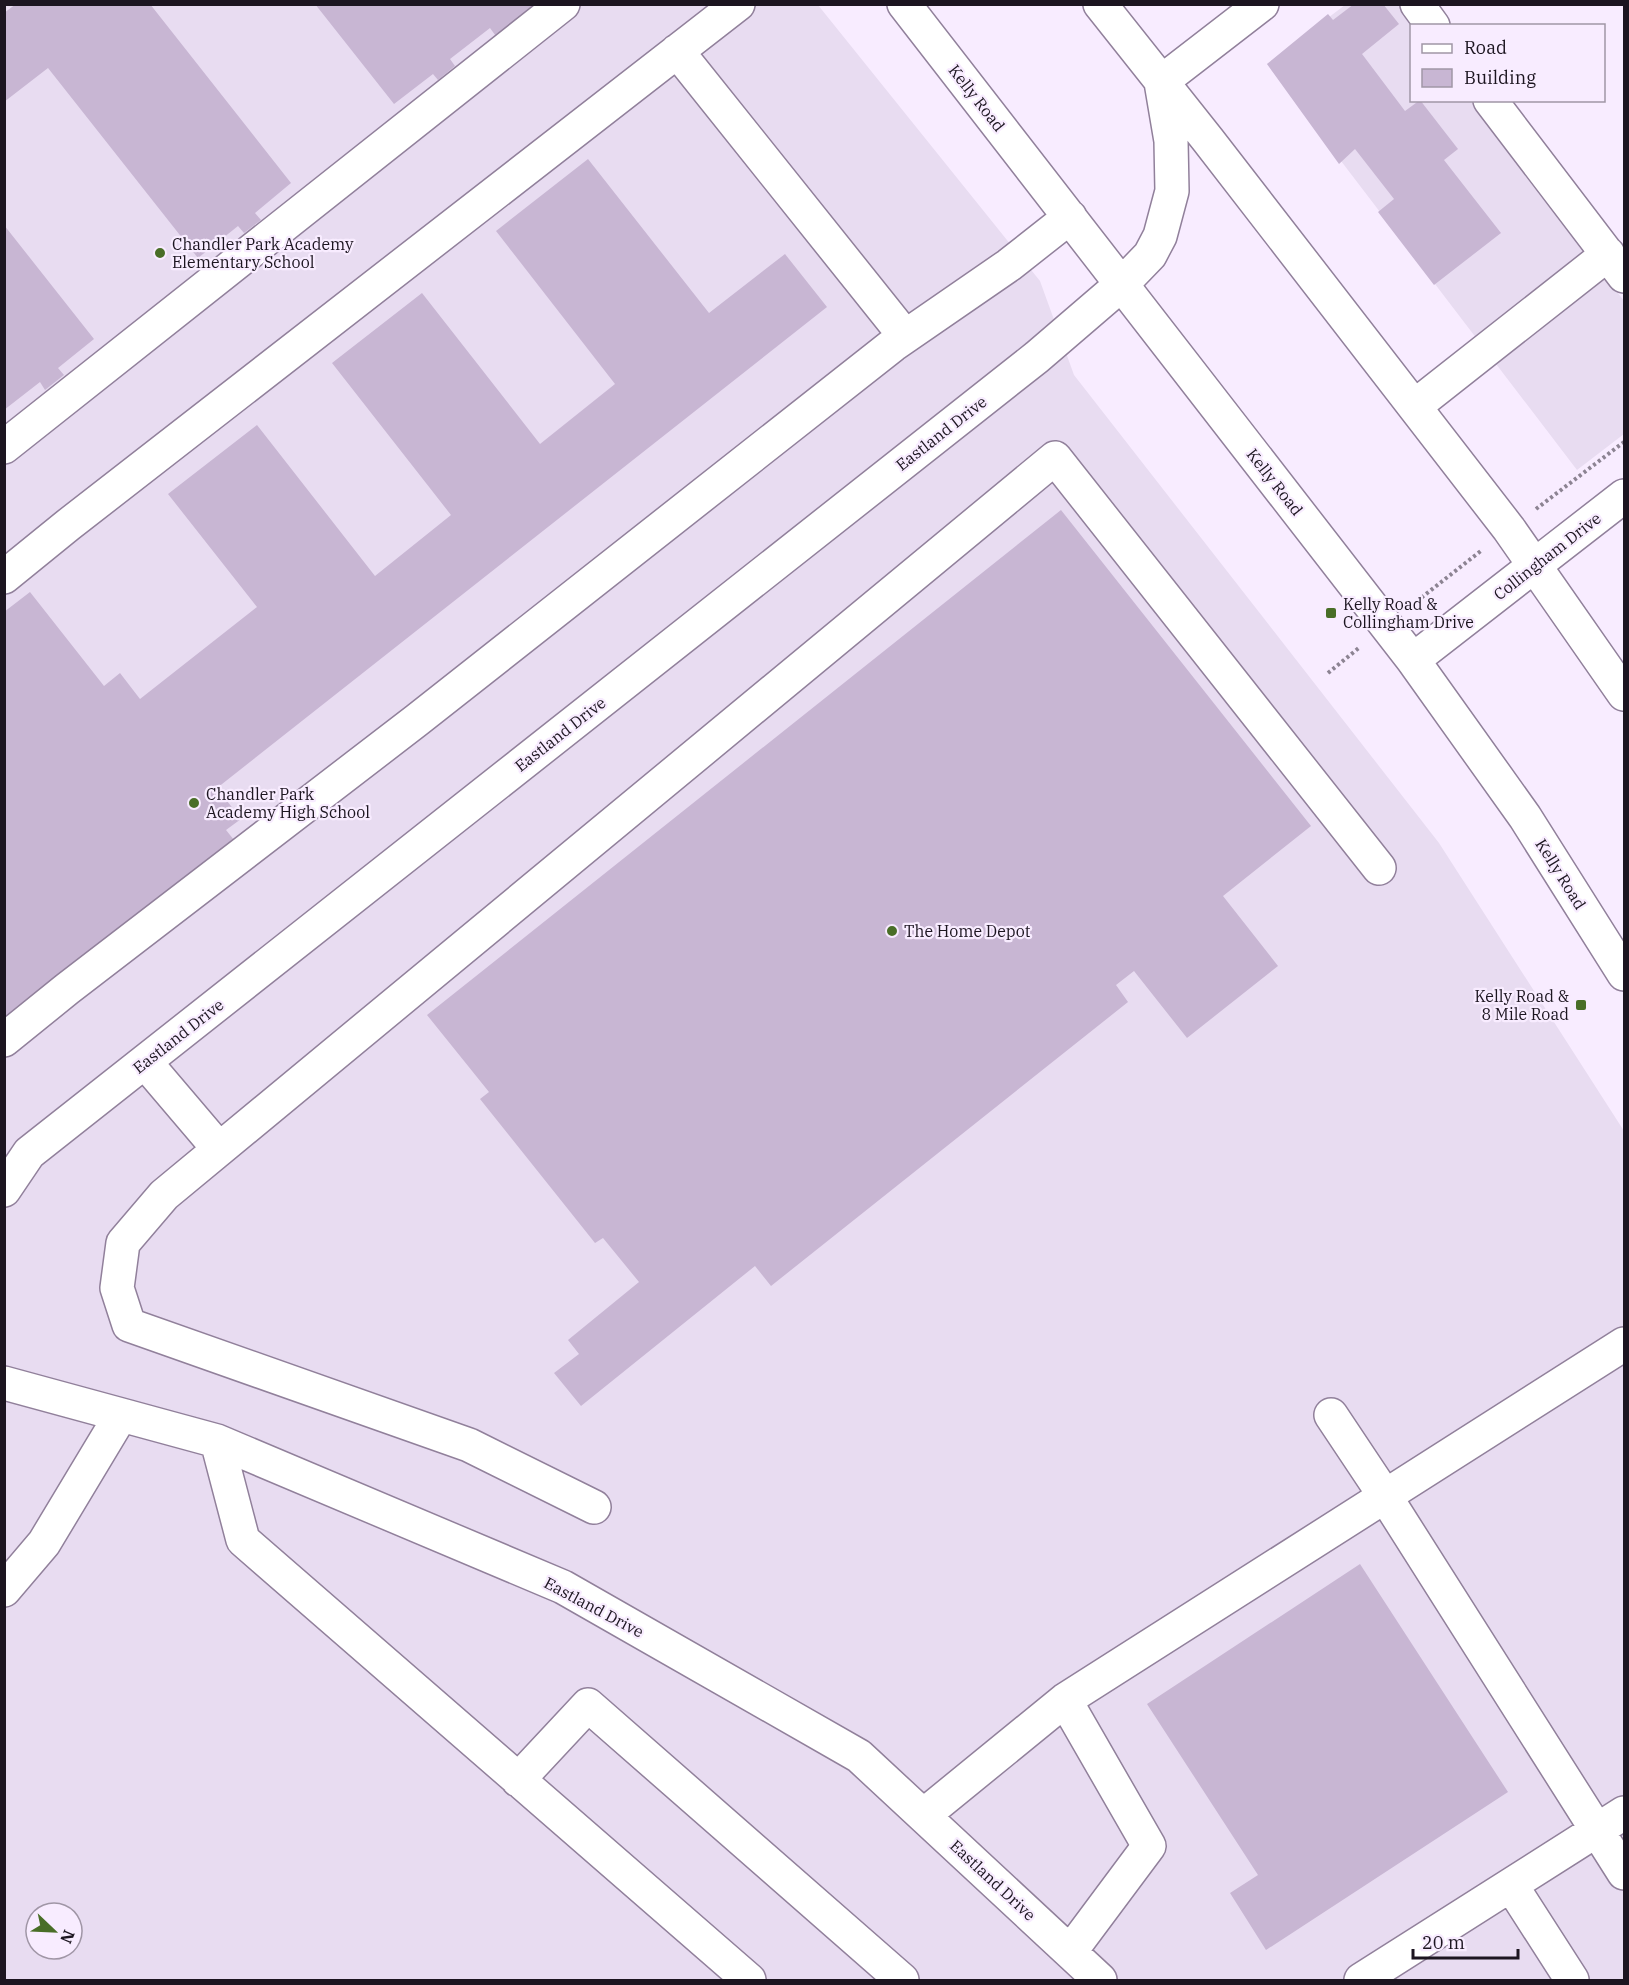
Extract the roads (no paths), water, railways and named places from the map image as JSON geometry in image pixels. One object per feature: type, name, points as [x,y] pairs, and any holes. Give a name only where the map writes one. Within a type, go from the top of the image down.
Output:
[{"type":"street","points":[[4,447],[562,4]]},
{"type":"street","points":[[4,577],[738,4]]},
{"type":"street","name":"Kelly Road","points":[[904,4],[1413,660],[1525,817],[1624,974]]},
{"type":"street","points":[[1100,4],[1509,529],[1624,694]]},
{"type":"street","points":[[1161,82],[1262,4]]},
{"type":"street","points":[[1417,4],[1432,24]]},
{"type":"street","points":[[677,51],[905,336]]},
{"type":"street","name":"Eastland Drive","points":[[4,1190],[29,1153],[1037,357],[1122,284],[1150,255],[1160,236],[1172,191],[1171,141],[1161,82]]},
{"type":"street","points":[[1415,406],[1616,265],[1492,102]]},
{"type":"street","points":[[4,1040],[905,336],[1009,265],[1070,217]]},
{"type":"street","points":[[594,1507],[470,1445],[129,1325],[117,1288],[123,1243],[164,1195],[1055,458],[1379,868]]},
{"type":"street","name":"Collingham Drive","points":[[1413,660],[1624,496]]},
{"type":"street","points":[[145,1062],[219,1149]]},
{"type":"street","points":[[924,1815],[1065,1700],[1624,1344]]},
{"type":"street","name":"Eastland Drive","points":[[4,1383],[217,1441],[563,1587],[859,1756],[1100,1980]]},
{"type":"street","points":[[4,1590],[44,1543],[121,1415]]},
{"type":"street","points":[[1331,1415],[1612,1822],[1624,1873]]},
{"type":"street","points":[[217,1441],[243,1540],[749,1980]]},
{"type":"street","points":[[1065,1700],[1149,1846],[1070,1952]]},
{"type":"street","points":[[518,1780],[588,1705],[902,1980]]},
{"type":"street","points":[[1362,1980],[1612,1822]]},
{"type":"street","points":[[1511,1885],[1572,1980]]},
{"type":"place","name":"Chandler Park Academy Elementary School","points":[[160,253]]},
{"type":"place","name":"Kelly Road & Collingham Drive","points":[[1331,613]]},
{"type":"place","name":"Chandler Park Academy High School","points":[[194,803]]},
{"type":"place","name":"The Home Depot","points":[[892,931]]},
{"type":"place","name":"Kelly Road & 8 Mile Road","points":[[1581,1005]]}]
